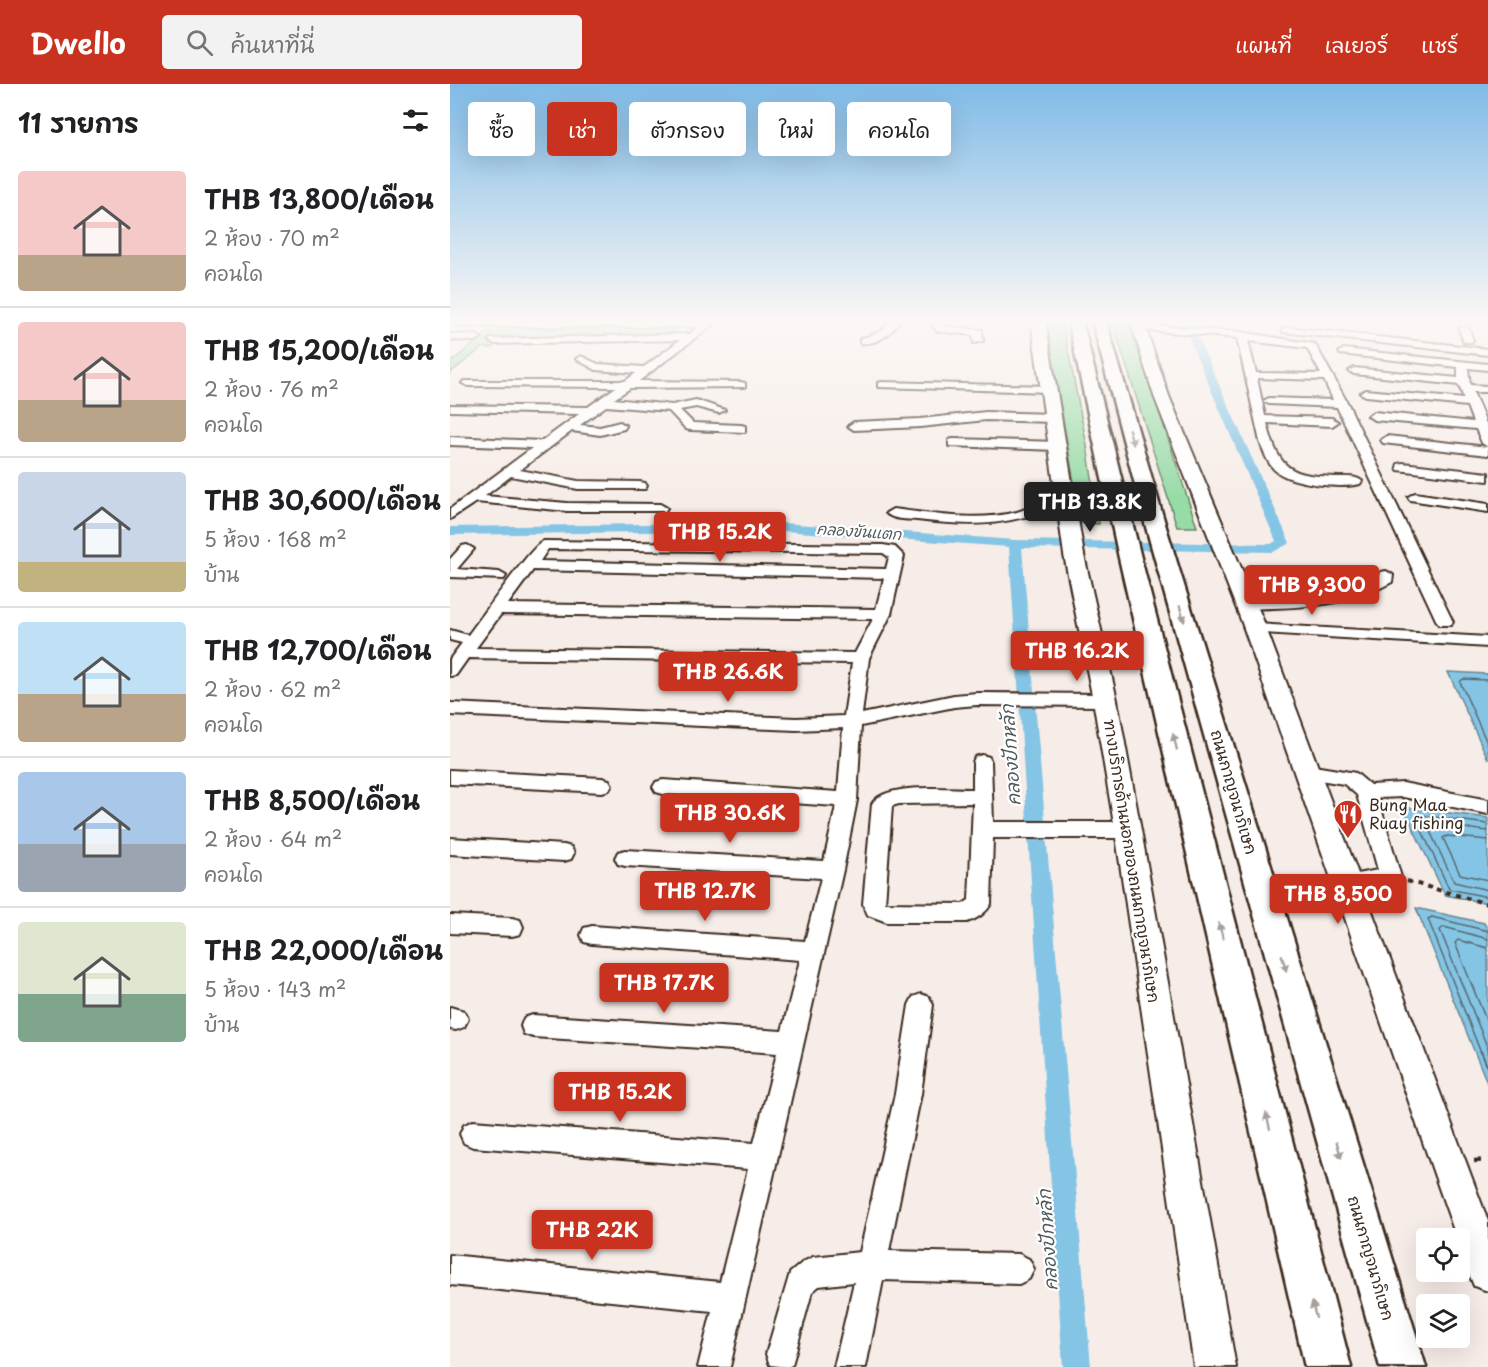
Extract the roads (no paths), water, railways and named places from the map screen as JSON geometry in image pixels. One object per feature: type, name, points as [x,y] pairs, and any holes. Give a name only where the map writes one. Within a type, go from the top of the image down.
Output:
[{"type":"highway","points":[[1089,380],[1122,525],[1328,1367]]},
{"type":"highway","name":"ถนนกาญจนาภิเษก","points":[[1116,380],[1161,542],[1403,1367]]},
{"type":"main road","name":"ทางบริการด้านนอกของถนนกาญจนาภิเษก","points":[[1048,380],[1064,496],[1074,555],[1106,700],[1215,1367]]},
{"type":"main road","points":[[1157,380],[1251,617],[1488,1272]]},
{"type":"street","points":[[458,506],[509,472],[633,380]]},
{"type":"street","points":[[1254,380],[1268,448],[1280,468],[1305,478],[1355,481]]},
{"type":"street","points":[[1330,380],[1445,622]]},
{"type":"street","points":[[1413,380],[1421,421],[1441,472]]},
{"type":"street","points":[[1431,380],[1488,389]]},
{"type":"street","points":[[1464,380],[1472,407],[1486,435]]},
{"type":"street","points":[[468,383],[741,385]]},
{"type":"street","points":[[882,385],[1050,389]]},
{"type":"street","points":[[1366,393],[1418,398],[1488,411]]},
{"type":"street","points":[[1269,401],[1342,404]]},
{"type":"street","points":[[604,402],[672,408],[696,403],[718,410]]},
{"type":"street","points":[[450,408],[591,411]]},
{"type":"street","points":[[672,408],[690,426],[741,429]]},
{"type":"street","points":[[1374,416],[1421,421],[1486,435]]},
{"type":"street","points":[[1261,418],[1332,422]]},
{"type":"street","points":[[854,426],[920,423],[1056,431]]},
{"type":"street","points":[[569,427],[600,431],[620,426]]},
{"type":"street","points":[[953,442],[1056,431]]},
{"type":"street","points":[[1387,440],[1488,451]]},
{"type":"street","points":[[450,441],[544,446]]},
{"type":"street","points":[[1403,467],[1488,477]]},
{"type":"street","points":[[509,472],[534,474],[552,481],[571,484],[640,486]]},
{"type":"street","points":[[893,513],[991,522],[1049,506],[1064,496]]},
{"type":"street","points":[[1415,497],[1488,508]]},
{"type":"street","points":[[458,506],[510,503],[575,508],[660,508]]},
{"type":"street","points":[[450,671],[541,547],[550,544],[871,549],[890,550],[897,556],[883,614],[861,658],[852,722],[847,800],[833,870],[714,1367]]},
{"type":"street","points":[[450,570],[467,549]]},
{"type":"street","points":[[528,565],[892,574]]},
{"type":"street","points":[[450,570],[499,576]]},
{"type":"street","points":[[1251,617],[1361,593],[1387,579],[1386,575]]},
{"type":"street","points":[[496,609],[883,614]]},
{"type":"street","points":[[1251,617],[1337,635],[1369,633],[1488,642]]},
{"type":"street","points":[[450,635],[468,647],[861,658]]},
{"type":"street","points":[[450,709],[796,724],[852,722],[954,702],[1004,699],[1106,700]]},
{"type":"street","points":[[982,762],[983,830],[980,904],[967,913],[886,913],[876,909],[874,904],[882,804],[886,800],[898,797],[982,796]]},
{"type":"street","points":[[1308,772],[1349,778],[1366,792],[1390,877],[1348,883]]},
{"type":"street","points":[[450,777],[602,785]]},
{"type":"street","points":[[663,787],[847,800]]},
{"type":"street","points":[[1366,792],[1403,790],[1488,807]]},
{"type":"street","points":[[983,830],[1128,830]]},
{"type":"street","points":[[450,846],[564,853]]},
{"type":"street","points":[[625,858],[833,870]]},
{"type":"street","points":[[450,924],[513,927]]},
{"type":"street","points":[[592,935],[815,951]]},
{"type":"street","points":[[850,1367],[908,1095],[921,1005]]},
{"type":"street","points":[[533,1026],[792,1043]]},
{"type":"street","points":[[473,1134],[765,1157]]},
{"type":"street","points":[[781,1354],[800,1283],[813,1272],[871,1265],[1019,1269]]},
{"type":"street","points":[[450,1270],[730,1298]]},
{"type":"water","points":[[1448,672],[1488,674],[1488,759]]},
{"type":"water","points":[[1403,807],[1488,818],[1488,903],[1445,895]]},
{"type":"water","points":[[1416,908],[1484,923],[1488,930],[1488,1085]]},
{"type":"waterway","name":"คลองปักหลัก","points":[[1015,544],[1273,548],[1283,543],[1211,380]]},
{"type":"waterway","name":"คลองขันแตก","points":[[450,531],[769,526],[1015,544]]},
{"type":"waterway","name":"คลองปักหลัก","points":[[1015,544],[1077,1367]]},
{"type":"place","name":"Bung Maa Ruay fishing","points":[[1348,840]]}]
